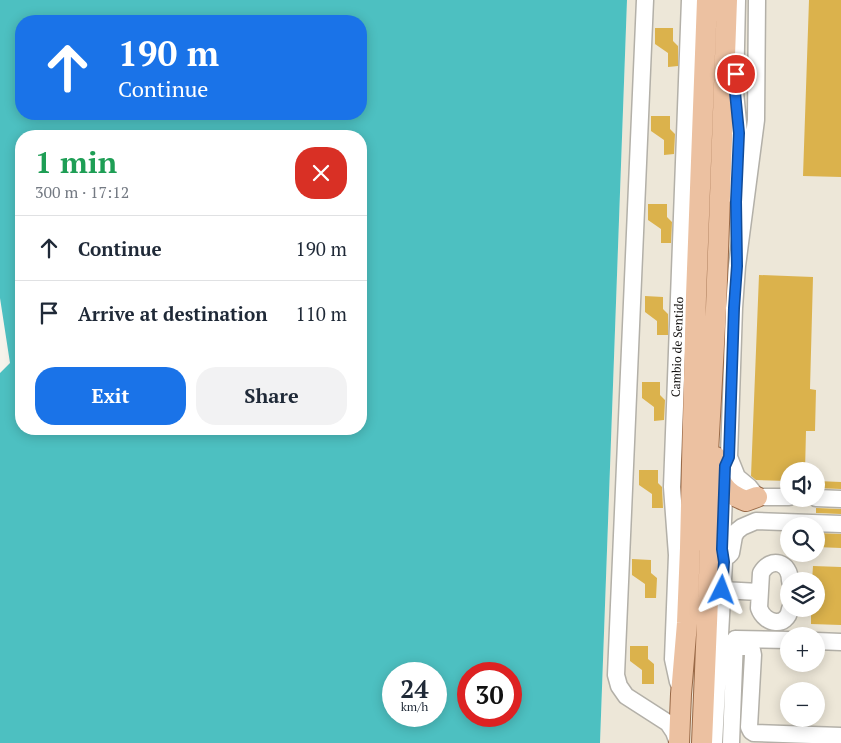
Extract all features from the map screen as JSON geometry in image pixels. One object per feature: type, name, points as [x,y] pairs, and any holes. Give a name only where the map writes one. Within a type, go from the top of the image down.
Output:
[{"type":"main road","points":[[678,743],[680,694],[687,623],[690,548],[707,0]]},
{"type":"main road","points":[[702,743],[710,551],[708,470],[727,0]]},
{"type":"main road","points":[[713,357],[719,389],[717,470],[719,479],[730,494],[737,498],[746,501],[757,497]]},
{"type":"street","points":[[645,0],[616,675],[619,686],[626,696],[668,723],[678,743]]},
{"type":"street","name":"Cambio de Sentido","points":[[680,694],[673,658],[677,555],[672,487],[690,0]]},
{"type":"street","points":[[737,0],[735,92],[739,133],[737,266]]},
{"type":"street","points":[[731,743],[727,642],[722,590],[724,487],[725,466],[729,457],[737,266],[756,120],[757,0]]},
{"type":"street","points":[[729,457],[737,476],[757,497],[780,498]]},
{"type":"street","points":[[825,498],[841,499]]},
{"type":"street","points":[[724,562],[731,553],[732,542],[737,531],[756,521],[841,524]]},
{"type":"street","points":[[786,617],[775,622],[769,621],[761,614],[759,608],[761,573],[764,568],[773,563],[778,563],[789,572]]},
{"type":"street","points":[[722,590],[760,592]]},
{"type":"street","points":[[727,642],[747,647],[780,641]]},
{"type":"street","points":[[825,641],[841,642]]},
{"type":"street","points":[[714,743],[727,642]]},
{"type":"street","points":[[758,645],[753,655],[749,726],[751,731],[754,733],[841,736]]},
{"type":"shaded area","points":[[627,0],[841,0],[841,743],[600,743]]},
{"type":"water","points":[[0,0],[627,0],[600,743],[0,743],[0,373],[10,363],[0,298]]},
{"type":"building","points":[[809,0],[841,0],[841,177],[803,176]]},
{"type":"building","points":[[655,28],[673,28],[673,41],[678,46],[678,66],[668,67],[668,53],[655,44]]},
{"type":"building","points":[[651,116],[670,116],[670,129],[675,134],[674,154],[664,155],[664,140],[651,131]]},
{"type":"building","points":[[648,204],[667,204],[667,217],[672,222],[671,243],[661,243],[661,229],[648,220]]},
{"type":"building","points":[[759,275],[813,277],[810,389],[816,390],[815,431],[806,431],[805,462],[780,462],[780,481],[756,480],[751,476]]},
{"type":"building","points":[[645,296],[663,297],[663,309],[668,314],[668,335],[657,335],[657,321],[645,312]]},
{"type":"building","points":[[642,382],[660,382],[660,395],[665,400],[664,420],[654,421],[654,407],[642,398]]},
{"type":"building","points":[[639,470],[658,470],[658,483],[662,487],[663,508],[652,508],[652,494],[639,485]]},
{"type":"building","points":[[825,481],[841,482],[841,489],[825,488]]},
{"type":"building","points":[[816,508],[841,509],[841,514],[816,513]]},
{"type":"building","points":[[825,533],[841,534],[841,548],[825,547]]},
{"type":"building","points":[[632,559],[651,560],[651,573],[657,578],[656,598],[645,598],[645,584],[632,575]]},
{"type":"building","points":[[813,566],[841,567],[841,625],[811,624],[811,617],[825,617],[825,572],[813,572]]},
{"type":"building","points":[[630,646],[648,646],[648,659],[654,664],[654,684],[642,684],[642,670],[630,661]]},
{"type":"route","points":[[722,590],[725,466],[729,457],[737,266],[736,202],[739,133],[735,92],[736,74]]}]
